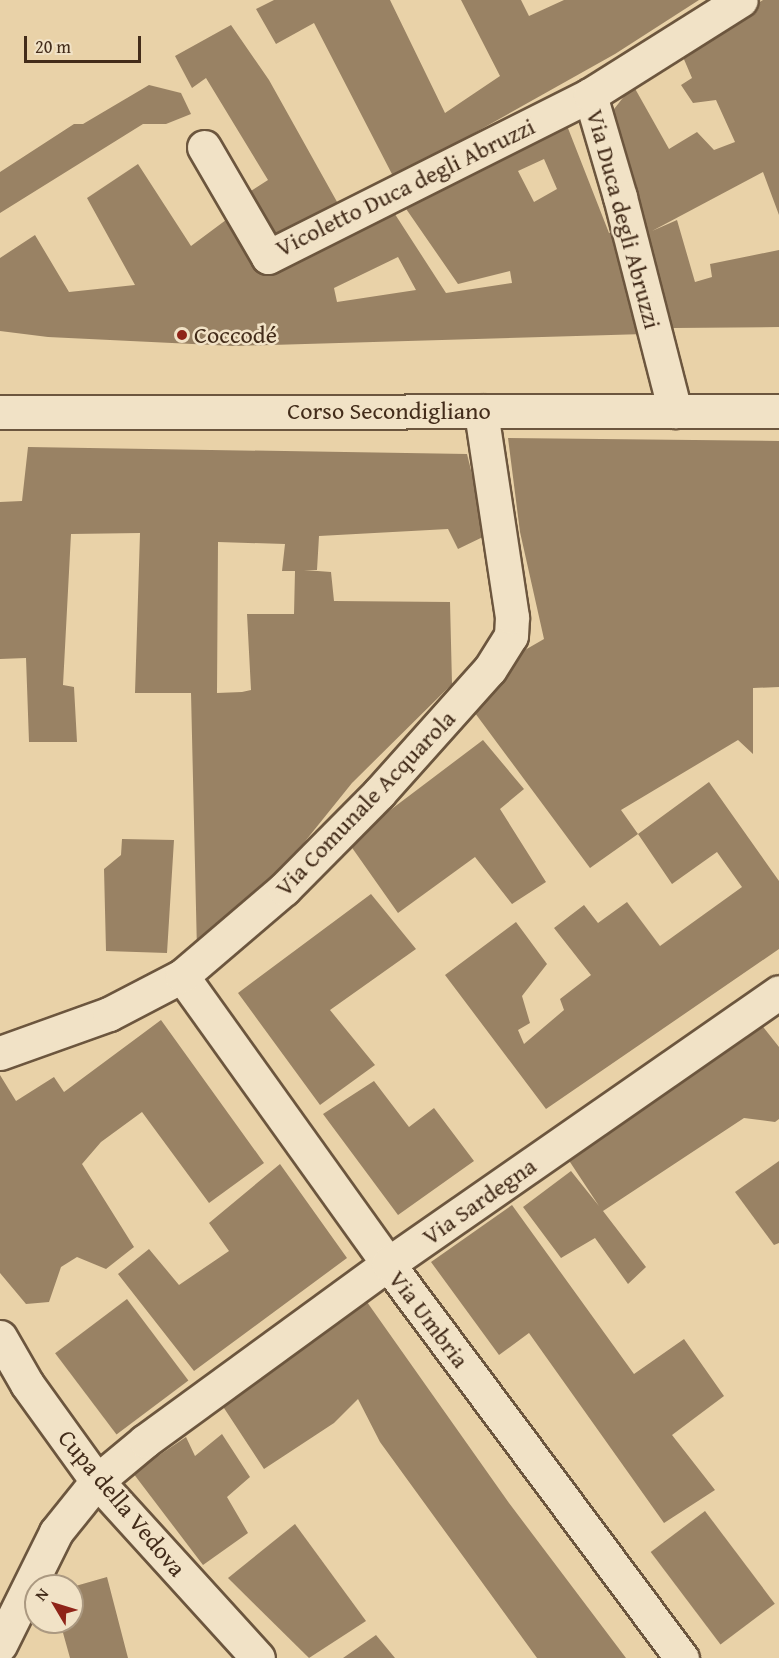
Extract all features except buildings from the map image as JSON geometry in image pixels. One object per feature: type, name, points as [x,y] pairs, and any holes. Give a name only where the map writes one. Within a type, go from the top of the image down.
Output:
[{"type":"street","name":"Via Duca degli Abruzzi","points":[[675,411],[620,197],[590,95],[741,0]]},
{"type":"street","name":"Vicoletto Duca degli Abruzzi","points":[[204,147],[268,257],[590,95]]},
{"type":"street","name":"Via Comunale Acquarola","points":[[0,1053],[109,1014],[182,976],[284,889],[379,793],[503,652],[511,636],[512,617],[481,411]]},
{"type":"street","name":"Corso Secondigliano","points":[[0,412],[779,411]]},
{"type":"street","name":"Via Umbria","points":[[182,976],[388,1264],[682,1658]]},
{"type":"street","name":"Via Sardegna","points":[[0,1645],[56,1532],[97,1481],[145,1441],[388,1264],[779,992]]},
{"type":"street","name":"Cupa della Vedova","points":[[0,1337],[27,1384],[97,1481],[258,1658]]},
{"type":"place","name":"Coccodé","points":[[182,335]]}]
